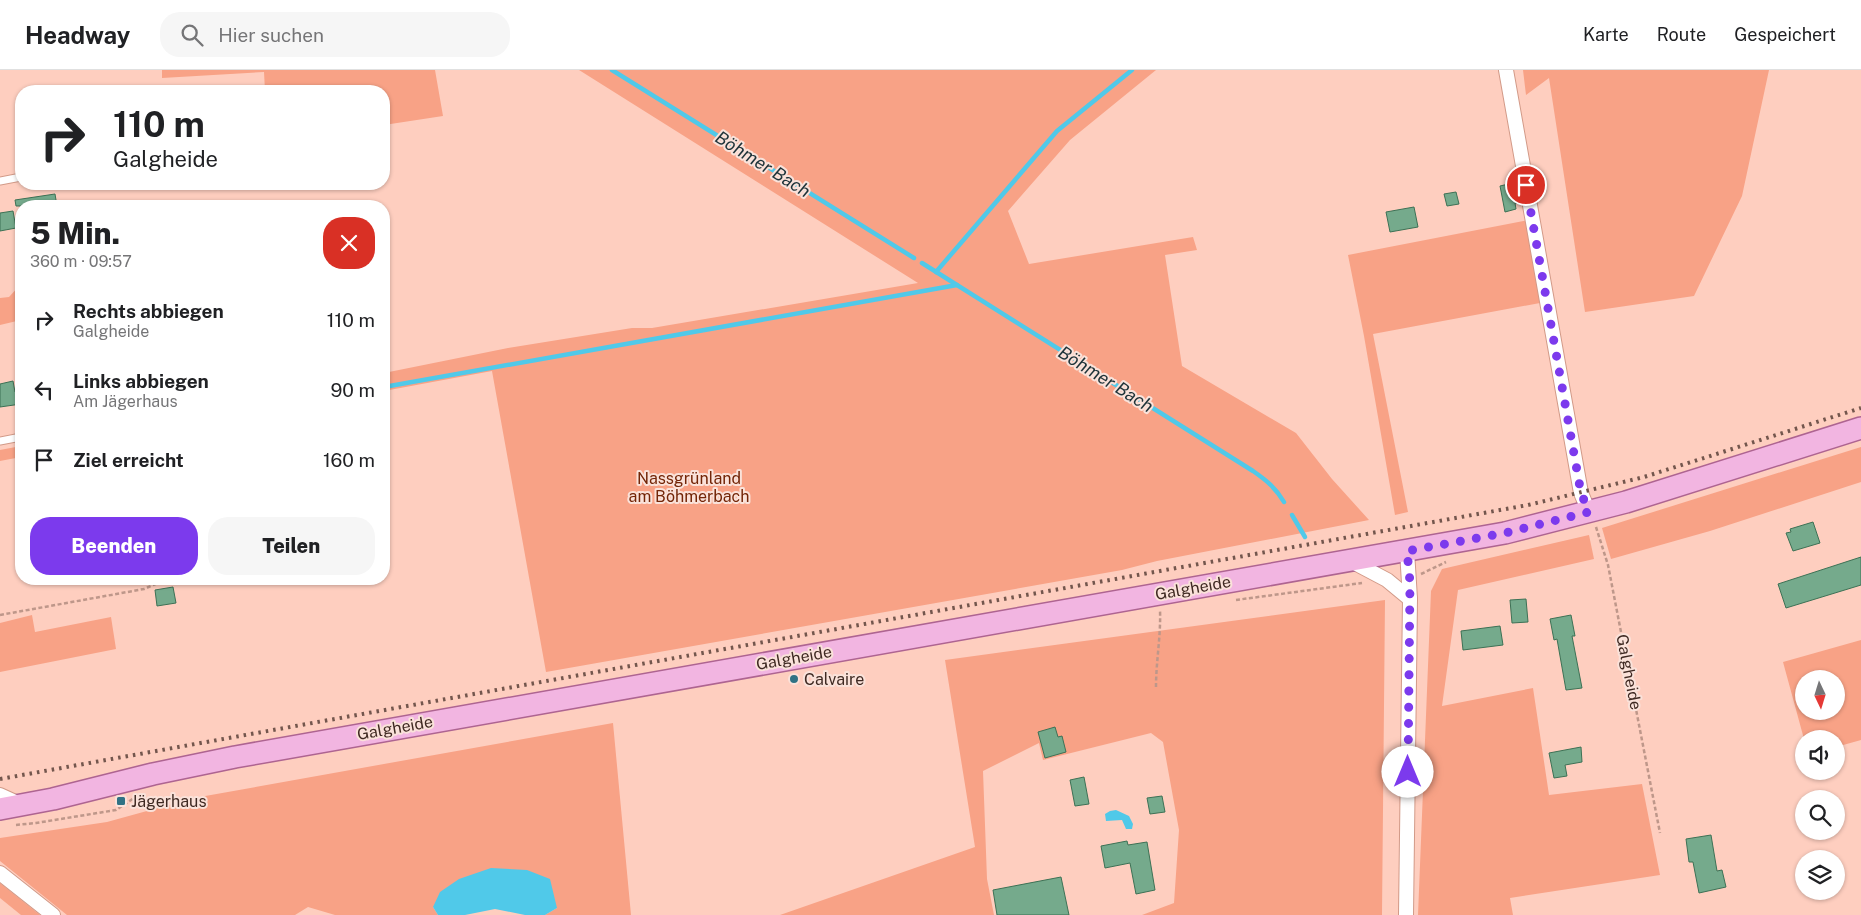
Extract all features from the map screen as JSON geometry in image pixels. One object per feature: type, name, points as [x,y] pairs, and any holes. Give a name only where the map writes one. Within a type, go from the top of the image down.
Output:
[{"type":"main road","name":"Galgheide","points":[[0,809],[235,757],[1505,533],[1589,512],[1861,428]]},
{"type":"street","points":[[1506,70],[1581,493],[1589,512]]},
{"type":"street","points":[[1406,915],[1410,599],[1407,551]]},
{"type":"street","points":[[1351,561],[1387,580],[1410,599]]},
{"type":"street","points":[[0,795],[23,805]]},
{"type":"street","points":[[0,873],[53,915]]},
{"type":"lane","points":[[0,181],[15,178]]},
{"type":"lane","points":[[0,441],[15,438]]},
{"type":"path","name":"Galgheide","points":[[1589,512],[1608,565],[1660,833]]},
{"type":"path","points":[[0,615],[144,589],[153,585]]},
{"type":"path","points":[[1156,687],[1156,666],[1161,626],[1160,609]]},
{"type":"green space","points":[[162,70],[435,70],[443,116],[390,124],[390,85],[265,85],[264,72],[162,78]]},
{"type":"green space","name":"Nassgrünland am Böhmerbach","points":[[579,70],[1156,70],[1070,140],[1008,211],[1029,264],[1193,237],[1197,250],[1165,255],[1182,366],[1296,433],[1332,479],[1369,520],[1157,561],[1122,570],[546,672],[492,371],[390,390],[390,372],[508,348],[632,328],[652,328],[918,283]]},
{"type":"green space","points":[[1523,70],[1769,70],[1742,196],[1694,296],[1585,312],[1549,78],[1526,95]]},
{"type":"green space","points":[[1528,220],[1540,303],[1373,334],[1408,512],[1395,515],[1348,255]]},
{"type":"green space","points":[[15,290],[15,321],[0,325],[0,298],[9,297]]},
{"type":"green space","points":[[15,447],[15,458],[0,461],[0,450]]},
{"type":"green space","points":[[1861,447],[1861,482],[1710,531],[1611,559],[1602,528]]},
{"type":"green space","points":[[1589,535],[1594,559],[1458,590],[1442,706],[1533,688],[1549,795],[1642,784],[1660,875],[1510,898],[1513,915],[1418,915],[1431,591],[1442,569]]},
{"type":"green space","points":[[1385,600],[1382,915],[1142,915],[1174,903],[1179,830],[1163,742],[1151,733],[1043,760],[1039,743],[983,771],[987,879],[994,915],[780,915],[975,847],[945,660]]},
{"type":"green space","points":[[32,615],[35,632],[111,617],[116,649],[0,672],[0,623]]},
{"type":"green space","points":[[1861,640],[1861,740],[1845,744],[1845,730],[1802,730],[1799,720],[1845,720],[1845,670],[1795,670],[1795,706],[1783,662]]},
{"type":"green space","points":[[613,723],[631,915],[545,915],[557,908],[433,907],[438,915],[335,915],[308,907],[295,915],[67,915],[0,861],[0,838],[107,822],[194,798]]},
{"type":"green space","points":[[0,883],[40,915],[21,915],[0,898]]},
{"type":"water","points":[[1116,810],[1129,816],[1133,824],[1132,829],[1126,829],[1122,820],[1106,821],[1105,814]]},
{"type":"water","points":[[491,868],[527,870],[550,879],[557,908],[545,915],[525,915],[495,909],[465,915],[438,915],[433,907],[440,892],[459,879]]},
{"type":"building","points":[[1513,183],[1517,203],[1515,203],[1516,209],[1505,212],[1500,186]]},
{"type":"building","points":[[1456,192],[1459,204],[1447,206],[1444,194]]},
{"type":"building","points":[[55,194],[56,200],[15,200]]},
{"type":"building","points":[[1414,207],[1418,227],[1390,232],[1386,212]]},
{"type":"building","points":[[13,211],[15,228],[0,231],[0,213]]},
{"type":"building","points":[[13,381],[15,405],[0,407],[0,384]]},
{"type":"building","points":[[1813,522],[1820,543],[1793,551],[1786,533],[1791,532],[1790,529]]},
{"type":"building","points":[[1861,557],[1861,585],[1786,608],[1778,584]]},
{"type":"building","points":[[173,587],[176,603],[157,606],[155,590]]},
{"type":"building","points":[[1526,599],[1528,622],[1512,623],[1510,600]]},
{"type":"building","points":[[1571,615],[1575,636],[1572,636],[1582,688],[1566,690],[1557,639],[1554,640],[1550,619]]},
{"type":"building","points":[[1500,626],[1503,645],[1463,650],[1461,631]]},
{"type":"building","points":[[1055,727],[1058,737],[1062,736],[1066,752],[1045,758],[1038,732]]},
{"type":"building","points":[[1581,747],[1582,762],[1565,765],[1567,776],[1554,778],[1549,753]]},
{"type":"building","points":[[1084,777],[1089,804],[1075,806],[1070,780]]},
{"type":"building","points":[[1162,796],[1165,812],[1150,814],[1147,798]]},
{"type":"building","points":[[1711,835],[1717,871],[1722,870],[1726,887],[1699,893],[1693,862],[1689,862],[1686,839]]},
{"type":"building","points":[[1127,841],[1128,845],[1147,842],[1155,890],[1136,894],[1130,863],[1105,868],[1101,846]]},
{"type":"building","points":[[1061,877],[1069,915],[997,915],[993,890]]},
{"type":"waterway","name":"Böhmer Bach","points":[[612,70],[914,258]]},
{"type":"waterway","points":[[936,272],[1057,131],[1132,70]]},
{"type":"waterway","name":"Böhmer Bach","points":[[922,263],[1253,471],[1270,485],[1284,502]]},
{"type":"waterway","points":[[390,386],[957,285]]},
{"type":"waterway","name":"Böhmer Bach","points":[[1292,515],[1305,537]]},
{"type":"railway","points":[[0,779],[1528,505],[1644,477],[1861,408]]},
{"type":"place","name":"Calvaire","points":[[794,679]]},
{"type":"place","name":"Jägerhaus","points":[[121,801]]},
{"type":"route","points":[[1408,772],[1410,582],[1407,551],[1505,533],[1589,512],[1581,493],[1526,185]]}]
